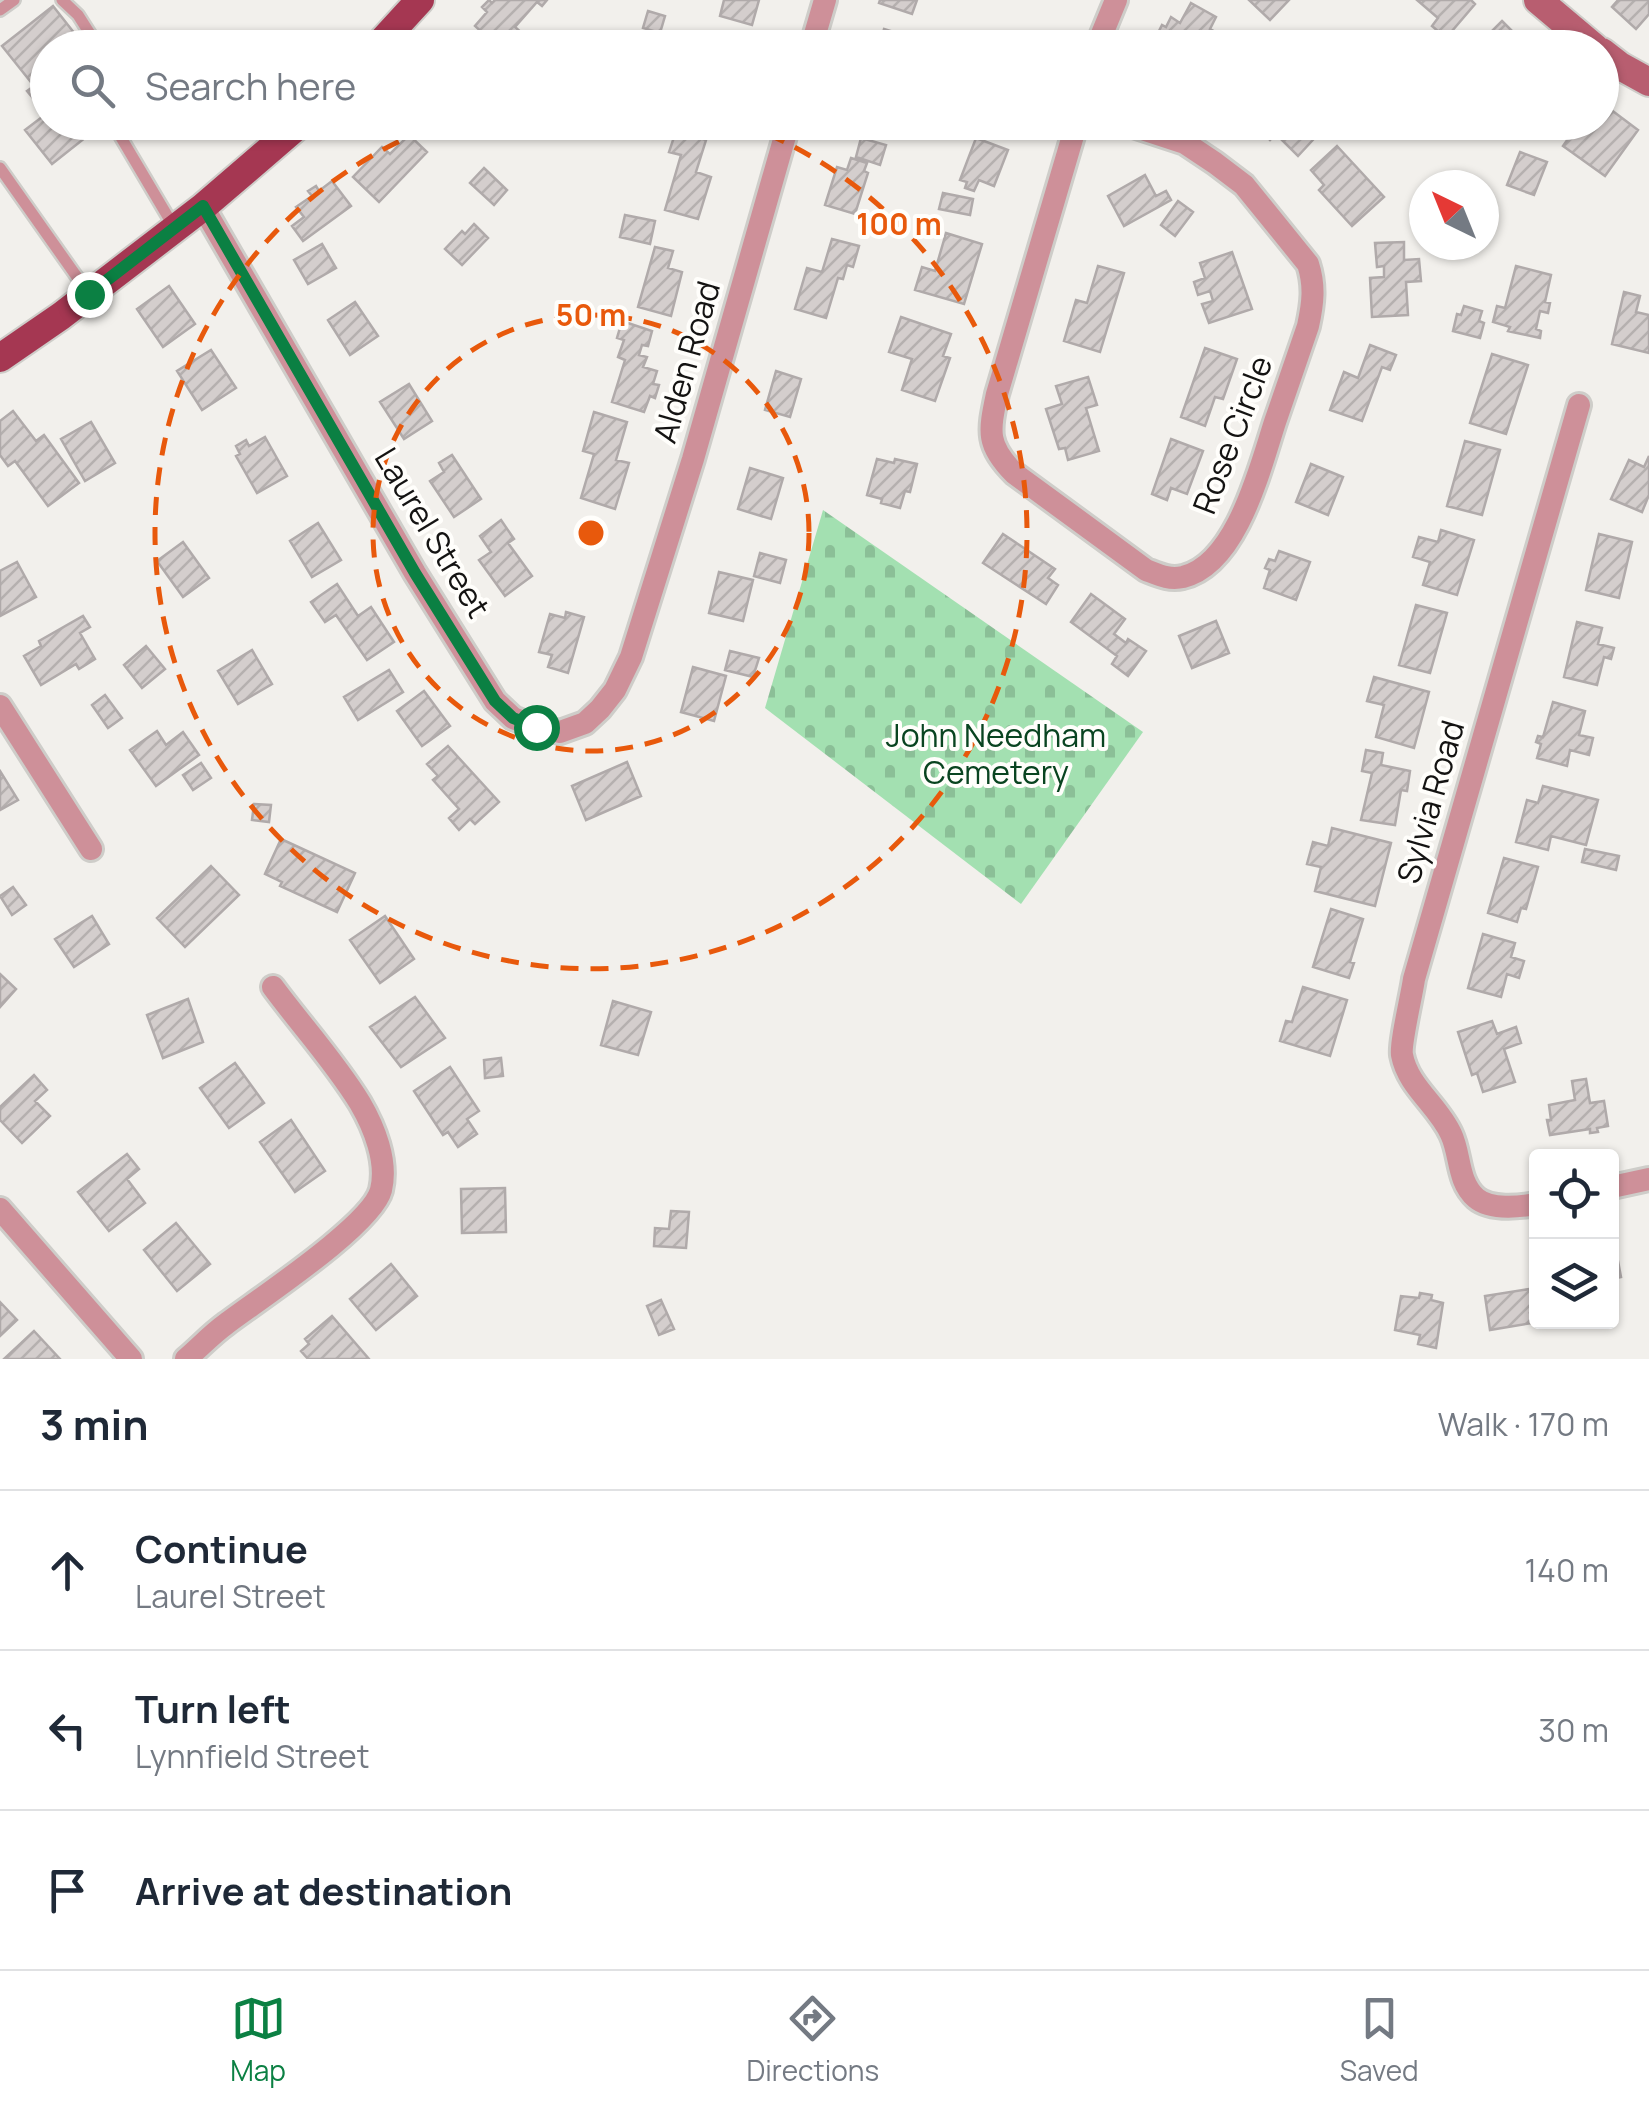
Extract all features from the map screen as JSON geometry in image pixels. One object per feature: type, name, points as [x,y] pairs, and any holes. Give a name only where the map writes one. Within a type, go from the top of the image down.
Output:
[{"type":"main road","points":[[392,30],[420,0]]},
{"type":"main road","points":[[1538,0],[1574,30]]},
{"type":"main road","points":[[1619,65],[1649,82]]},
{"type":"main road","points":[[0,358],[175,228],[281,140]]},
{"type":"street","points":[[816,30],[825,0]]},
{"type":"street","points":[[1104,30],[1116,0]]},
{"type":"street","name":"Alden Road","points":[[643,619],[785,140]]},
{"type":"street","name":"Rose Circle","points":[[1073,140],[997,394],[990,425],[992,443],[1000,459],[1025,482],[1146,570],[1169,579],[1206,566],[1248,504],[1314,300],[1308,264],[1244,185],[1176,140]]},
{"type":"street","name":"Laurel Street","points":[[203,206],[415,573],[495,701],[513,718],[560,732],[585,723],[615,690],[643,619]]},
{"type":"street","name":"Sylvia Road","points":[[1529,1204],[1501,1206],[1481,1201],[1464,1183],[1451,1134],[1412,1082],[1402,1052],[1414,979],[1579,406]]},
{"type":"street","points":[[0,706],[91,849]]},
{"type":"street","points":[[186,1359],[344,1234],[366,1215],[380,1194],[380,1151],[361,1105],[273,987]]},
{"type":"street","points":[[1619,1186],[1649,1180]]},
{"type":"street","points":[[0,1209],[131,1359]]},
{"type":"lane","points":[[0,10],[14,0]]},
{"type":"lane","points":[[62,0],[87,30]]},
{"type":"lane","points":[[124,140],[175,228]]},
{"type":"lane","points":[[0,168],[89,294]]},
{"type":"green space","name":"John Needham Cemetery","points":[[823,510],[1143,732],[1021,904],[765,708]]},
{"type":"building","points":[[489,0],[547,0],[542,6],[537,2],[515,27],[518,30],[479,30],[475,26],[487,12],[482,7]]},
{"type":"building","points":[[724,0],[759,0],[752,25],[720,16]]},
{"type":"building","points":[[917,0],[912,14],[879,3]]},
{"type":"building","points":[[1249,0],[1289,0],[1270,20]]},
{"type":"building","points":[[1417,0],[1471,0],[1475,4],[1453,30],[1437,30],[1432,26],[1438,18]]},
{"type":"building","points":[[1618,0],[1649,0],[1649,14],[1636,29],[1612,7]]},
{"type":"building","points":[[1191,3],[1216,17],[1212,30],[1160,30],[1171,17],[1180,23]]},
{"type":"building","points":[[53,6],[72,30],[30,30],[30,81],[2,46]]},
{"type":"building","points":[[648,11],[665,16],[661,30],[643,28]]},
{"type":"building","points":[[1502,21],[1511,30],[1493,30]]},
{"type":"building","points":[[1619,116],[1638,130],[1605,176],[1563,146],[1567,140],[1619,140]]},
{"type":"building","points":[[33,140],[82,140],[52,164]]},
{"type":"building","points":[[404,140],[414,140],[427,152],[379,202],[353,177],[382,147],[390,154]]},
{"type":"building","points":[[673,140],[706,140],[696,172],[711,177],[698,219],[665,210],[681,155],[669,152]]},
{"type":"building","points":[[860,140],[886,145],[880,165],[856,157]]},
{"type":"building","points":[[975,140],[1008,150],[994,186],[979,180],[974,191],[965,188],[967,182],[960,180]]},
{"type":"building","points":[[1282,140],[1313,140],[1298,156]]},
{"type":"building","points":[[1337,146],[1384,197],[1352,226],[1319,190],[1324,185],[1311,170]]},
{"type":"building","points":[[1520,152],[1547,162],[1534,195],[1507,185]]},
{"type":"building","points":[[851,158],[867,163],[864,171],[868,173],[855,214],[825,205],[837,167],[847,170]]},
{"type":"building","points":[[484,168],[507,190],[494,205],[470,183]]},
{"type":"building","points":[[1145,175],[1156,196],[1166,191],[1171,200],[1124,226],[1108,196]]},
{"type":"building","points":[[332,181],[351,206],[303,241],[292,226],[304,217],[296,207],[312,196],[308,191],[316,186],[319,191]]},
{"type":"building","points":[[943,193],[973,199],[970,215],[939,209]]},
{"type":"building","points":[[1178,201],[1193,212],[1175,236],[1161,225]]},
{"type":"building","points":[[625,215],[655,221],[650,244],[620,237]]},
{"type":"building","points":[[474,224],[488,238],[462,265],[445,249]]},
{"type":"building","points":[[946,233],[982,244],[964,304],[915,290],[922,267],[935,271]]},
{"type":"building","points":[[832,239],[859,246],[853,267],[847,265],[843,279],[838,278],[826,318],[795,309],[807,268],[822,272]]},
{"type":"building","points":[[1404,242],[1404,260],[1419,260],[1421,281],[1406,282],[1408,315],[1372,317],[1370,278],[1384,277],[1384,266],[1377,267],[1375,243]]},
{"type":"building","points":[[322,244],[336,268],[308,284],[294,260]]},
{"type":"building","points":[[655,247],[673,251],[668,268],[682,272],[671,316],[638,307]]},
{"type":"building","points":[[1232,252],[1252,309],[1209,323],[1202,304],[1213,301],[1210,291],[1198,295],[1194,282],[1205,278],[1200,263]]},
{"type":"building","points":[[1098,266],[1124,273],[1100,352],[1064,341],[1076,300],[1087,303]]},
{"type":"building","points":[[1516,266],[1551,275],[1545,302],[1550,303],[1548,313],[1540,311],[1536,329],[1541,331],[1540,338],[1508,331],[1510,327],[1493,322],[1497,306],[1505,308]]},
{"type":"building","points":[[169,286],[195,324],[163,347],[137,309]]},
{"type":"building","points":[[1624,292],[1640,296],[1636,312],[1649,315],[1649,353],[1612,344]]},
{"type":"building","points":[[355,302],[378,336],[350,355],[328,320]]},
{"type":"building","points":[[1464,306],[1482,311],[1480,338],[1453,331],[1457,314],[1461,315]]},
{"type":"building","points":[[901,317],[951,334],[943,356],[950,358],[935,401],[902,390],[912,359],[889,352]]},
{"type":"building","points":[[622,321],[652,331],[648,346],[642,345],[639,355],[647,357],[643,367],[657,371],[653,384],[659,385],[644,412],[612,402],[625,360],[618,357],[624,340],[617,338]]},
{"type":"building","points":[[1370,345],[1396,355],[1390,370],[1382,367],[1362,421],[1330,410],[1344,372],[1358,378]]},
{"type":"building","points":[[1205,348],[1237,359],[1223,399],[1215,397],[1205,426],[1181,417]]},
{"type":"building","points":[[211,350],[236,388],[202,410],[177,371]]},
{"type":"building","points":[[1492,354],[1528,365],[1506,434],[1470,423]]},
{"type":"building","points":[[776,371],[801,379],[790,417],[765,410]]},
{"type":"building","points":[[1088,377],[1097,405],[1086,408],[1099,451],[1068,460],[1065,448],[1059,449],[1046,409],[1062,404],[1056,386]]},
{"type":"building","points":[[409,384],[432,421],[404,439],[380,402]]},
{"type":"building","points":[[13,411],[36,441],[44,435],[79,483],[48,506],[15,461],[8,466],[0,455],[0,421]]},
{"type":"building","points":[[594,412],[627,422],[616,460],[629,463],[615,509],[581,498],[594,454],[583,451]]},
{"type":"building","points":[[91,422],[115,463],[85,481],[61,439]]},
{"type":"building","points":[[265,437],[287,476],[257,493],[236,456],[240,454],[236,446],[246,440],[249,446]]},
{"type":"building","points":[[1171,439],[1203,451],[1187,494],[1171,488],[1167,500],[1152,494]]},
{"type":"building","points":[[1465,441],[1500,450],[1482,515],[1447,506]]},
{"type":"building","points":[[452,455],[481,499],[454,517],[430,481],[444,472],[439,463]]},
{"type":"building","points":[[1649,456],[1649,495],[1642,512],[1611,499],[1629,460],[1644,467]]},
{"type":"building","points":[[877,459],[917,464],[910,492],[905,491],[900,508],[867,495]]},
{"type":"building","points":[[1311,464],[1343,477],[1328,515],[1296,502]]},
{"type":"building","points":[[750,468],[783,478],[771,519],[738,509]]},
{"type":"building","points":[[501,520],[514,539],[508,543],[532,576],[505,596],[479,560],[491,552],[480,536]]},
{"type":"building","points":[[318,523],[341,560],[312,577],[290,541]]},
{"type":"building","points":[[1441,530],[1474,540],[1457,595],[1423,585],[1430,562],[1413,557],[1419,537],[1438,542]]},
{"type":"building","points":[[1003,534],[1055,569],[1048,578],[1058,585],[1046,604],[983,563]]},
{"type":"building","points":[[1599,534],[1632,542],[1619,598],[1586,590]]},
{"type":"building","points":[[183,542],[209,578],[183,597],[157,561]]},
{"type":"building","points":[[1279,551],[1310,562],[1296,600],[1264,588],[1270,570],[1265,568],[1269,559],[1275,561]]},
{"type":"building","points":[[760,553],[786,560],[780,583],[754,576]]},
{"type":"building","points":[[17,562],[36,597],[0,616],[0,571]]},
{"type":"building","points":[[719,572],[753,580],[743,621],[709,613]]},
{"type":"building","points":[[337,584],[358,616],[371,607],[394,642],[367,660],[336,615],[325,622],[311,602]]},
{"type":"building","points":[[1091,594],[1125,619],[1114,634],[1146,651],[1128,676],[1112,664],[1117,656],[1071,622]]},
{"type":"building","points":[[1416,605],[1447,613],[1430,673],[1399,665]]},
{"type":"building","points":[[566,612],[584,617],[568,673],[548,667],[552,655],[539,652],[550,614],[565,618]]},
{"type":"building","points":[[83,616],[90,627],[80,633],[95,659],[79,669],[76,664],[41,685],[24,656],[41,646],[39,641]]},
{"type":"building","points":[[1216,621],[1229,653],[1192,668],[1179,636]]},
{"type":"building","points":[[1577,622],[1602,628],[1598,644],[1614,648],[1611,659],[1604,657],[1597,685],[1564,677]]},
{"type":"building","points":[[146,646],[165,669],[142,688],[124,665]]},
{"type":"building","points":[[252,650],[272,684],[238,704],[218,671]]},
{"type":"building","points":[[730,651],[759,658],[753,677],[725,670]]},
{"type":"building","points":[[693,667],[726,676],[714,721],[681,712]]},
{"type":"building","points":[[389,670],[403,692],[358,720],[344,697]]},
{"type":"building","points":[[1374,677],[1429,692],[1414,748],[1376,737],[1384,705],[1367,701]]},
{"type":"building","points":[[424,691],[450,726],[422,746],[397,711]]},
{"type":"building","points":[[105,695],[122,718],[108,728],[92,705]]},
{"type":"building","points":[[1553,702],[1585,711],[1579,735],[1593,738],[1589,755],[1570,750],[1567,766],[1537,758],[1541,744],[1536,742],[1538,736],[1543,737]]},
{"type":"building","points":[[157,731],[166,745],[183,732],[199,755],[156,786],[130,750]]},
{"type":"building","points":[[448,746],[499,802],[475,824],[470,819],[459,830],[449,818],[459,809],[433,780],[438,776],[427,764]]},
{"type":"building","points":[[1366,750],[1383,753],[1381,765],[1410,771],[1407,791],[1401,790],[1395,825],[1361,820],[1372,773],[1362,771]]},
{"type":"building","points":[[627,762],[641,796],[586,820],[572,786]]},
{"type":"building","points":[[201,763],[211,778],[193,790],[183,775]]},
{"type":"building","points":[[0,771],[18,800],[0,810]]},
{"type":"building","points":[[1543,786],[1598,800],[1586,845],[1551,836],[1548,850],[1516,842],[1527,800],[1538,803]]},
{"type":"building","points":[[254,804],[271,805],[269,822],[252,820]]},
{"type":"building","points":[[1332,828],[1391,843],[1375,906],[1315,891],[1321,867],[1307,864],[1313,842],[1328,846]]},
{"type":"building","points":[[281,839],[355,873],[337,912],[280,886],[282,882],[265,874]]},
{"type":"building","points":[[1585,849],[1619,856],[1616,870],[1582,862]]},
{"type":"building","points":[[1504,858],[1538,867],[1526,909],[1521,908],[1517,922],[1488,913]]},
{"type":"building","points":[[211,866],[239,895],[185,947],[157,918]]},
{"type":"building","points":[[13,887],[26,905],[12,915],[0,896]]},
{"type":"building","points":[[1331,909],[1363,919],[1349,978],[1313,967]]},
{"type":"building","points":[[92,916],[109,944],[74,967],[55,939]]},
{"type":"building","points":[[385,916],[414,959],[380,983],[350,940]]},
{"type":"building","points":[[1483,934],[1515,943],[1511,957],[1524,961],[1519,978],[1507,974],[1501,997],[1468,988]]},
{"type":"building","points":[[0,974],[16,989],[0,1007]]},
{"type":"building","points":[[1303,987],[1347,1000],[1330,1056],[1280,1041],[1286,1021],[1292,1022]]},
{"type":"building","points":[[415,997],[445,1038],[401,1067],[370,1027]]},
{"type":"building","points":[[188,999],[203,1042],[163,1058],[147,1015]]},
{"type":"building","points":[[613,1001],[651,1012],[638,1055],[601,1045]]},
{"type":"building","points":[[1492,1021],[1497,1034],[1516,1027],[1521,1043],[1504,1049],[1515,1082],[1483,1092],[1477,1073],[1472,1075],[1458,1032]]},
{"type":"building","points":[[501,1058],[503,1076],[485,1078],[484,1060]]},
{"type":"building","points":[[235,1063],[264,1103],[229,1128],[200,1088]]},
{"type":"building","points":[[450,1067],[479,1111],[467,1119],[477,1134],[458,1147],[448,1132],[443,1135],[414,1091]]},
{"type":"building","points":[[34,1075],[47,1090],[35,1101],[50,1116],[22,1143],[0,1120],[0,1107]]},
{"type":"building","points":[[1586,1079],[1590,1103],[1604,1101],[1608,1126],[1597,1128],[1598,1132],[1590,1133],[1590,1129],[1550,1135],[1549,1105],[1575,1100],[1572,1081]]},
{"type":"building","points":[[291,1120],[325,1171],[295,1192],[260,1142]]},
{"type":"building","points":[[127,1154],[139,1169],[127,1179],[145,1203],[109,1231],[78,1192]]},
{"type":"building","points":[[505,1188],[506,1232],[462,1233],[461,1189]]},
{"type":"building","points":[[671,1211],[689,1212],[686,1248],[654,1246],[655,1228],[669,1229]]},
{"type":"building","points":[[176,1223],[210,1264],[177,1291],[144,1250]]},
{"type":"building","points":[[391,1264],[417,1296],[376,1330],[350,1299]]},
{"type":"building","points":[[1529,1289],[1529,1324],[1490,1330],[1485,1296]]},
{"type":"building","points":[[1420,1293],[1443,1303],[1436,1348],[1418,1344],[1420,1335],[1395,1330],[1401,1296],[1419,1298]]},
{"type":"building","points":[[661,1300],[674,1329],[659,1335],[647,1306]]},
{"type":"building","points":[[0,1302],[17,1320],[0,1336]]},
{"type":"building","points":[[332,1316],[369,1359],[308,1359],[301,1351],[309,1344],[305,1339]]},
{"type":"building","points":[[34,1331],[60,1359],[4,1359]]},
{"type":"route","points":[[89,294],[203,206],[415,573],[495,701],[513,718],[536,727]]}]
